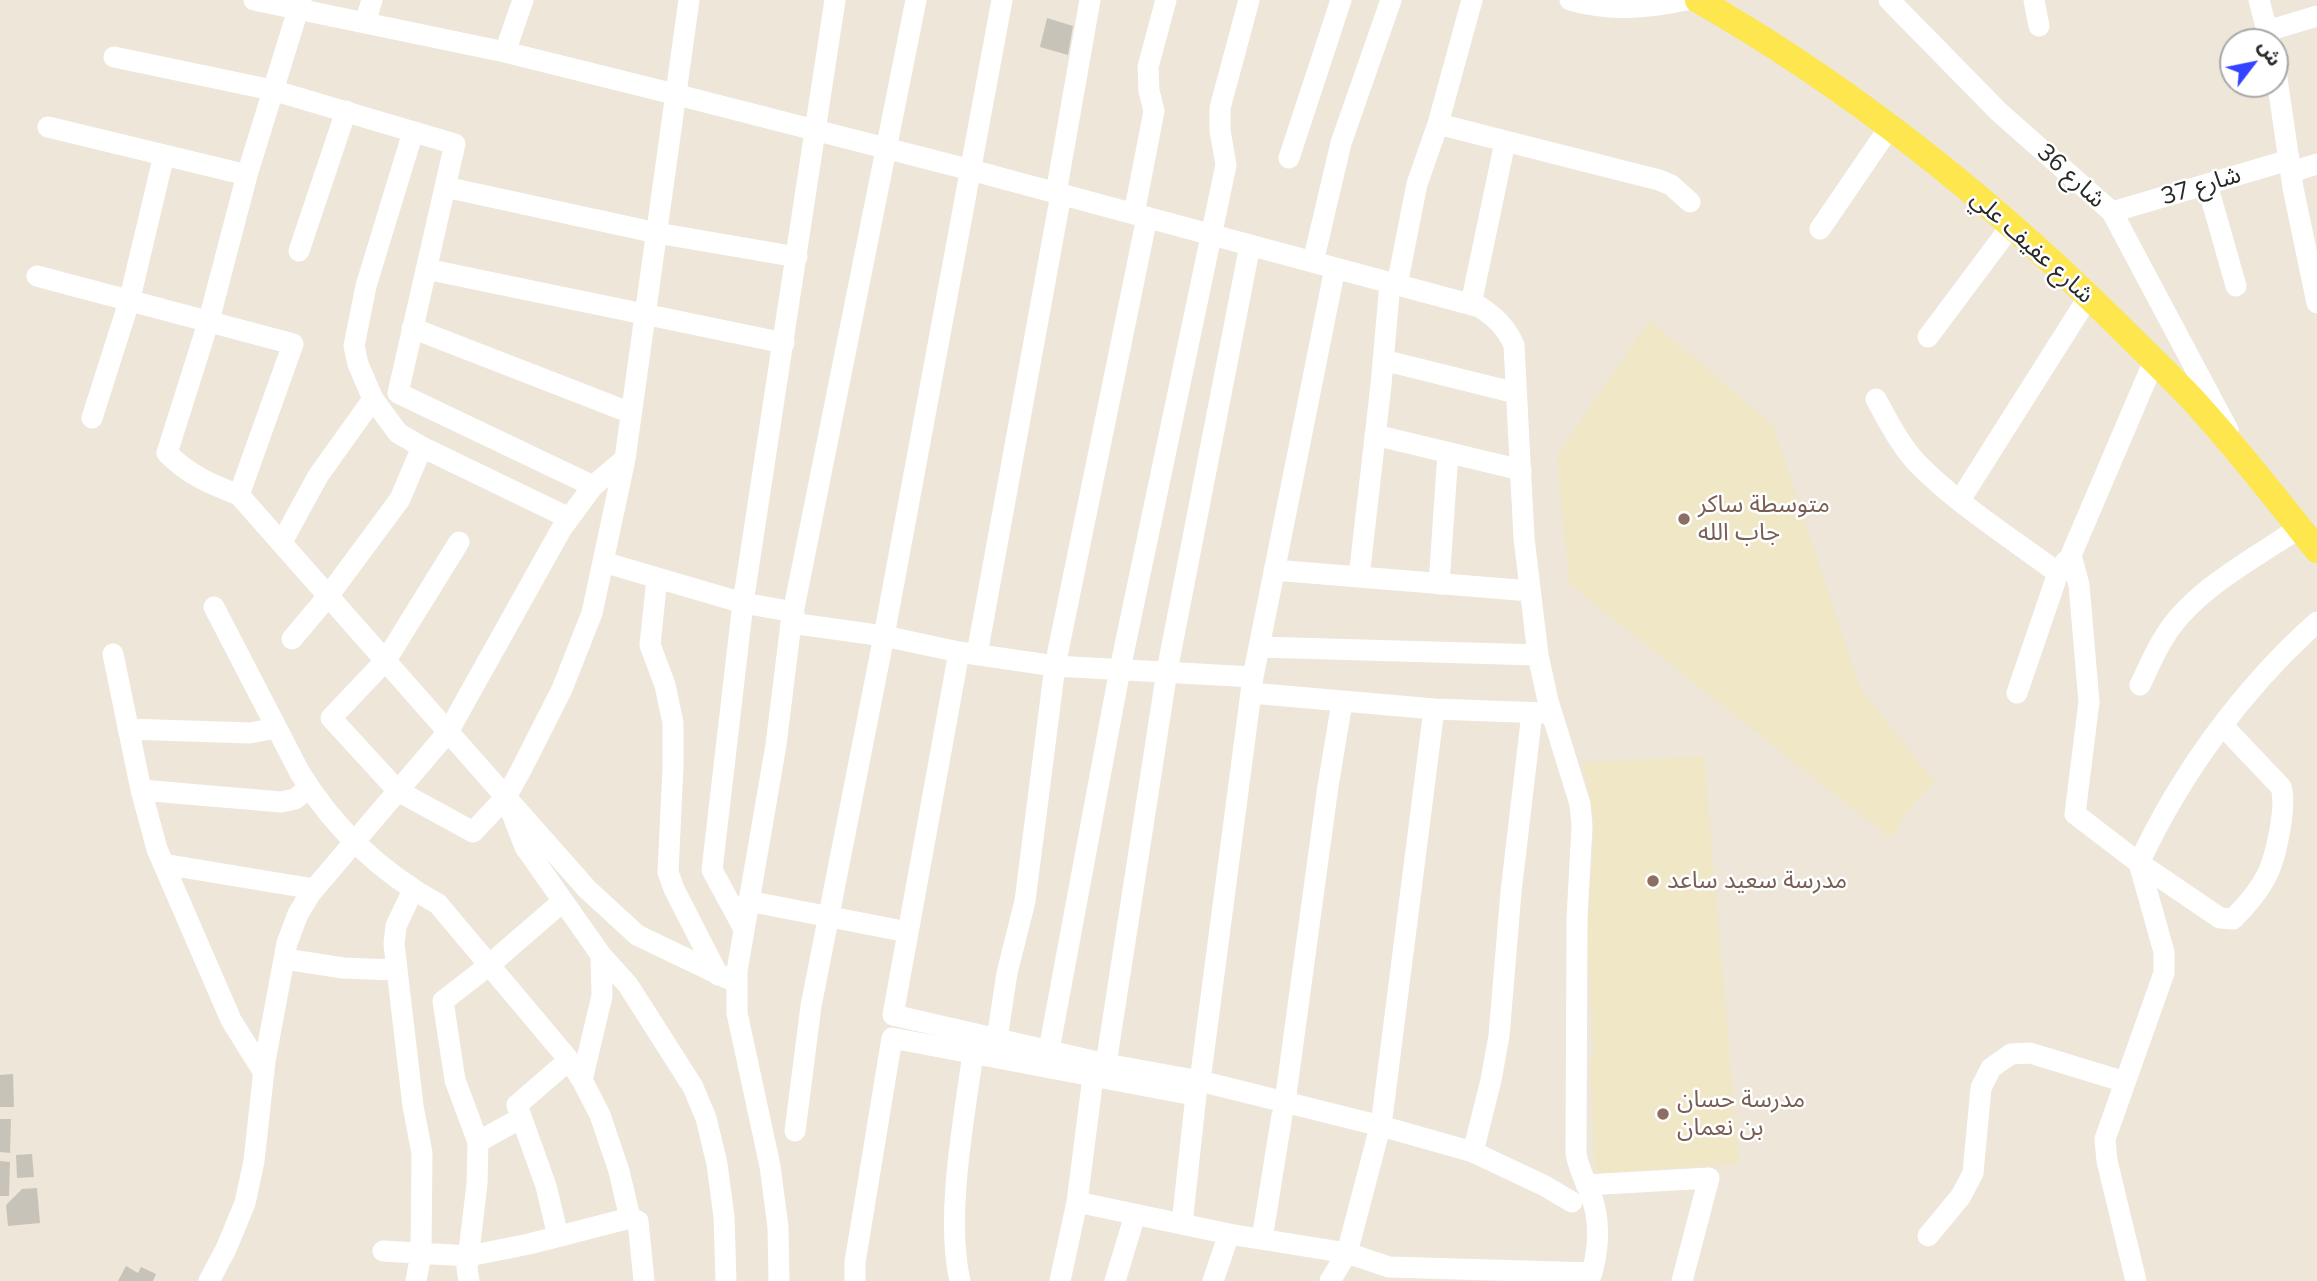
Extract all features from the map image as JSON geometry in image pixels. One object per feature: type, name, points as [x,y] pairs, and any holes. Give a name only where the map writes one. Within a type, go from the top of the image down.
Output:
[{"type":"main road","name":"شارع عفيف علي","points":[[1698,0],[1820,77],[1889,128],[2011,226],[2090,296],[2201,409],[2317,550]]},
{"type":"street","points":[[254,0],[300,5],[365,23],[505,52],[1059,193],[1471,304],[1480,307],[1506,328],[1514,345],[1524,538],[1542,713],[1511,892],[1499,1035],[1473,1152]]},
{"type":"street","points":[[365,23],[372,0]]},
{"type":"street","points":[[505,52],[523,0]]},
{"type":"street","points":[[459,542],[386,660],[331,718],[398,791],[472,832],[506,797],[562,689],[592,613],[625,459],[689,0]]},
{"type":"street","points":[[744,929],[712,870],[743,603],[835,0]]},
{"type":"street","points":[[727,979],[744,929],[776,745],[792,618],[916,0]]},
{"type":"street","points":[[795,1131],[811,1006],[884,636],[1002,0]]},
{"type":"street","points":[[1090,0],[1059,193],[893,1015],[1049,1050],[1100,1070]]},
{"type":"street","points":[[997,1039],[1007,973],[1025,901],[1055,666],[1140,215],[1154,111],[1149,91],[1148,66],[1166,0]]},
{"type":"street","points":[[1049,1050],[1120,669],[1226,165],[1220,130],[1220,108],[1249,0]]},
{"type":"street","points":[[1289,159],[1340,0]]},
{"type":"street","points":[[1313,262],[1341,143],[1391,0]]},
{"type":"street","points":[[1359,577],[1393,284],[1417,184],[1438,124],[1472,0]]},
{"type":"street","points":[[1570,0],[1588,5],[1629,9],[1686,0]]},
{"type":"street","name":"شارع 36","points":[[1889,0],[1999,112],[2112,212],[2245,462]]},
{"type":"street","points":[[2034,0],[2039,26]]},
{"type":"street","points":[[2259,0],[2266,28]]},
{"type":"street","points":[[300,5],[247,175],[209,320],[166,453],[184,470],[239,495],[587,888],[637,935],[727,979]]},
{"type":"street","points":[[2289,28],[2317,16]]},
{"type":"street","points":[[114,57],[272,90],[455,144],[398,393],[593,486]]},
{"type":"street","points":[[2280,98],[2290,166],[2310,239],[2317,303]]},
{"type":"street","points":[[299,251],[346,111]]},
{"type":"street","points":[[1438,124],[1660,180],[1671,185],[1690,202]]},
{"type":"street","points":[[48,127],[247,175]]},
{"type":"street","points":[[1820,229],[1889,128]]},
{"type":"street","points":[[413,132],[366,286],[354,346],[358,364],[373,399],[398,433],[569,518]]},
{"type":"street","points":[[1471,304],[1505,142]]},
{"type":"street","points":[[92,418],[129,302],[164,155]]},
{"type":"street","name":"شارع 37","points":[[2112,212],[2207,184],[2290,166],[2317,164]]},
{"type":"street","points":[[2207,184],[2236,286]]},
{"type":"street","points":[[444,187],[657,233],[797,257]]},
{"type":"street","points":[[1928,337],[2011,226]]},
{"type":"street","points":[[1060,1281],[1077,1202],[1167,671],[1250,245]]},
{"type":"street","points":[[1182,1224],[1252,685],[1335,268]]},
{"type":"street","points":[[426,269],[784,343]]},
{"type":"street","points":[[37,276],[293,344],[239,495]]},
{"type":"street","points":[[1960,500],[2090,296]]},
{"type":"street","points":[[412,328],[631,413]]},
{"type":"street","points":[[1383,360],[1516,393]]},
{"type":"street","points":[[2017,693],[2058,573],[2071,555],[2154,361]]},
{"type":"street","points":[[282,542],[318,476],[373,399]]},
{"type":"street","points":[[1876,399],[1893,430],[1917,462],[1960,500],[2058,573]]},
{"type":"street","points":[[1375,435],[1521,470]]},
{"type":"street","points":[[292,639],[329,595],[400,499],[422,447]]},
{"type":"street","points":[[1438,584],[1448,453]]},
{"type":"street","points":[[209,1281],[226,1249],[244,1203],[254,1161],[264,1073],[287,943],[298,914],[314,889],[448,732],[569,518],[593,486],[625,459]]},
{"type":"street","points":[[2140,685],[2165,636],[2179,618],[2211,588],[2300,528]]},
{"type":"street","points":[[2071,555],[2078,585],[2089,702],[2075,814],[2139,863],[2220,918],[2233,919],[2247,906],[2268,874],[2284,797],[2281,787],[2223,726]]},
{"type":"street","points":[[603,562],[792,618],[968,653],[1055,666],[1167,671],[1342,702],[1542,713]]},
{"type":"street","points":[[1274,570],[1530,591]]},
{"type":"street","points":[[657,578],[650,645],[665,685],[673,723],[668,872],[674,890],[727,979],[737,1013],[771,1178],[778,1227],[779,1281]]},
{"type":"street","points":[[214,607],[316,799],[354,843],[413,890],[438,904],[569,1060],[600,1115],[619,1171],[630,1218]]},
{"type":"street","points":[[2136,1281],[2107,1161],[2105,1139],[2164,973],[2165,952],[2139,863],[2154,831],[2196,763],[2223,726],[2280,657],[2317,622]]},
{"type":"street","points":[[1259,647],[1538,655]]},
{"type":"street","points":[[113,654],[141,790],[163,864],[231,1020],[264,1073]]},
{"type":"street","points":[[1262,1239],[1342,702]]},
{"type":"street","points":[[1330,1281],[1347,1253],[1380,1130],[1434,709]]},
{"type":"street","points":[[1077,1202],[1229,1234],[1347,1253],[1387,1274],[1591,1277],[1598,1236],[1590,1195],[1576,1154],[1577,918],[1582,826],[1580,804],[1542,713]]},
{"type":"street","points":[[128,729],[250,733],[276,728]]},
{"type":"street","points":[[141,790],[281,802],[295,799],[309,788]]},
{"type":"street","points":[[506,797],[525,847],[601,955],[628,985],[693,1087],[706,1118],[717,1164],[724,1217],[726,1281]]},
{"type":"street","points":[[163,864],[314,889]]},
{"type":"street","points":[[413,890],[396,926],[394,944],[413,1106],[422,1153],[421,1254],[416,1281]]},
{"type":"street","points":[[748,901],[908,932]]},
{"type":"street","points":[[469,1281],[468,1256],[477,1184],[478,1142],[455,1080],[443,1002],[562,902]]},
{"type":"street","points":[[582,1080],[602,996],[601,955]]},
{"type":"street","points":[[285,959],[343,968],[396,970]]},
{"type":"street","points":[[855,1281],[855,1262],[892,1038],[973,1054],[1100,1070],[1198,1088],[1473,1152],[1545,1186],[1572,1202]]},
{"type":"street","points":[[1928,1236],[1961,1196],[1973,1174],[1981,1088],[1991,1068],[2011,1054],[2030,1053],[2125,1082]]},
{"type":"street","points":[[960,1281],[955,1241],[957,1188],[973,1054]]},
{"type":"street","points":[[558,1236],[546,1186],[517,1105],[569,1060]]},
{"type":"street","points":[[478,1142],[521,1118]]},
{"type":"street","points":[[1380,1130],[1534,1195],[1572,1202],[1590,1195],[1709,1178],[1682,1281]]},
{"type":"street","points":[[1115,1281],[1135,1214]]},
{"type":"street","points":[[383,1251],[468,1256],[530,1244],[630,1218],[638,1222],[644,1281]]},
{"type":"street","points":[[1213,1281],[1229,1234]]},
{"type":"shaded area","name":"متوسطة ساكر جاب الله","points":[[1650,320],[1773,425],[1860,688],[1935,782],[1902,817],[1900,827],[1890,838],[1569,584],[1557,455]]},
{"type":"shaded area","name":"مدرسة سعيد ساعد","points":[[1704,756],[1739,1164],[1596,1173],[1590,1065],[1594,1053],[1587,934],[1595,828],[1583,763]]},
{"type":"building","points":[[1047,18],[1073,26],[1068,55],[1040,47]]},
{"type":"building","points":[[13,1074],[14,1107],[0,1107],[0,1075]]},
{"type":"building","points":[[0,1119],[11,1119],[10,1153],[0,1152]]},
{"type":"building","points":[[32,1154],[34,1177],[17,1178],[16,1155]]},
{"type":"building","points":[[0,1161],[10,1162],[9,1196],[0,1196]]},
{"type":"building","points":[[37,1188],[40,1223],[8,1226],[6,1205],[22,1189]]},
{"type":"building","points":[[126,1266],[138,1273],[141,1267],[156,1274],[153,1281],[118,1281]]},
{"type":"place","name":"متوسطة ساكر جاب الله","points":[[1684,519]]},
{"type":"place","name":"مدرسة سعيد ساعد","points":[[1653,881]]},
{"type":"place","name":"مدرسة حسان بن نعمان","points":[[1663,1114]]}]
